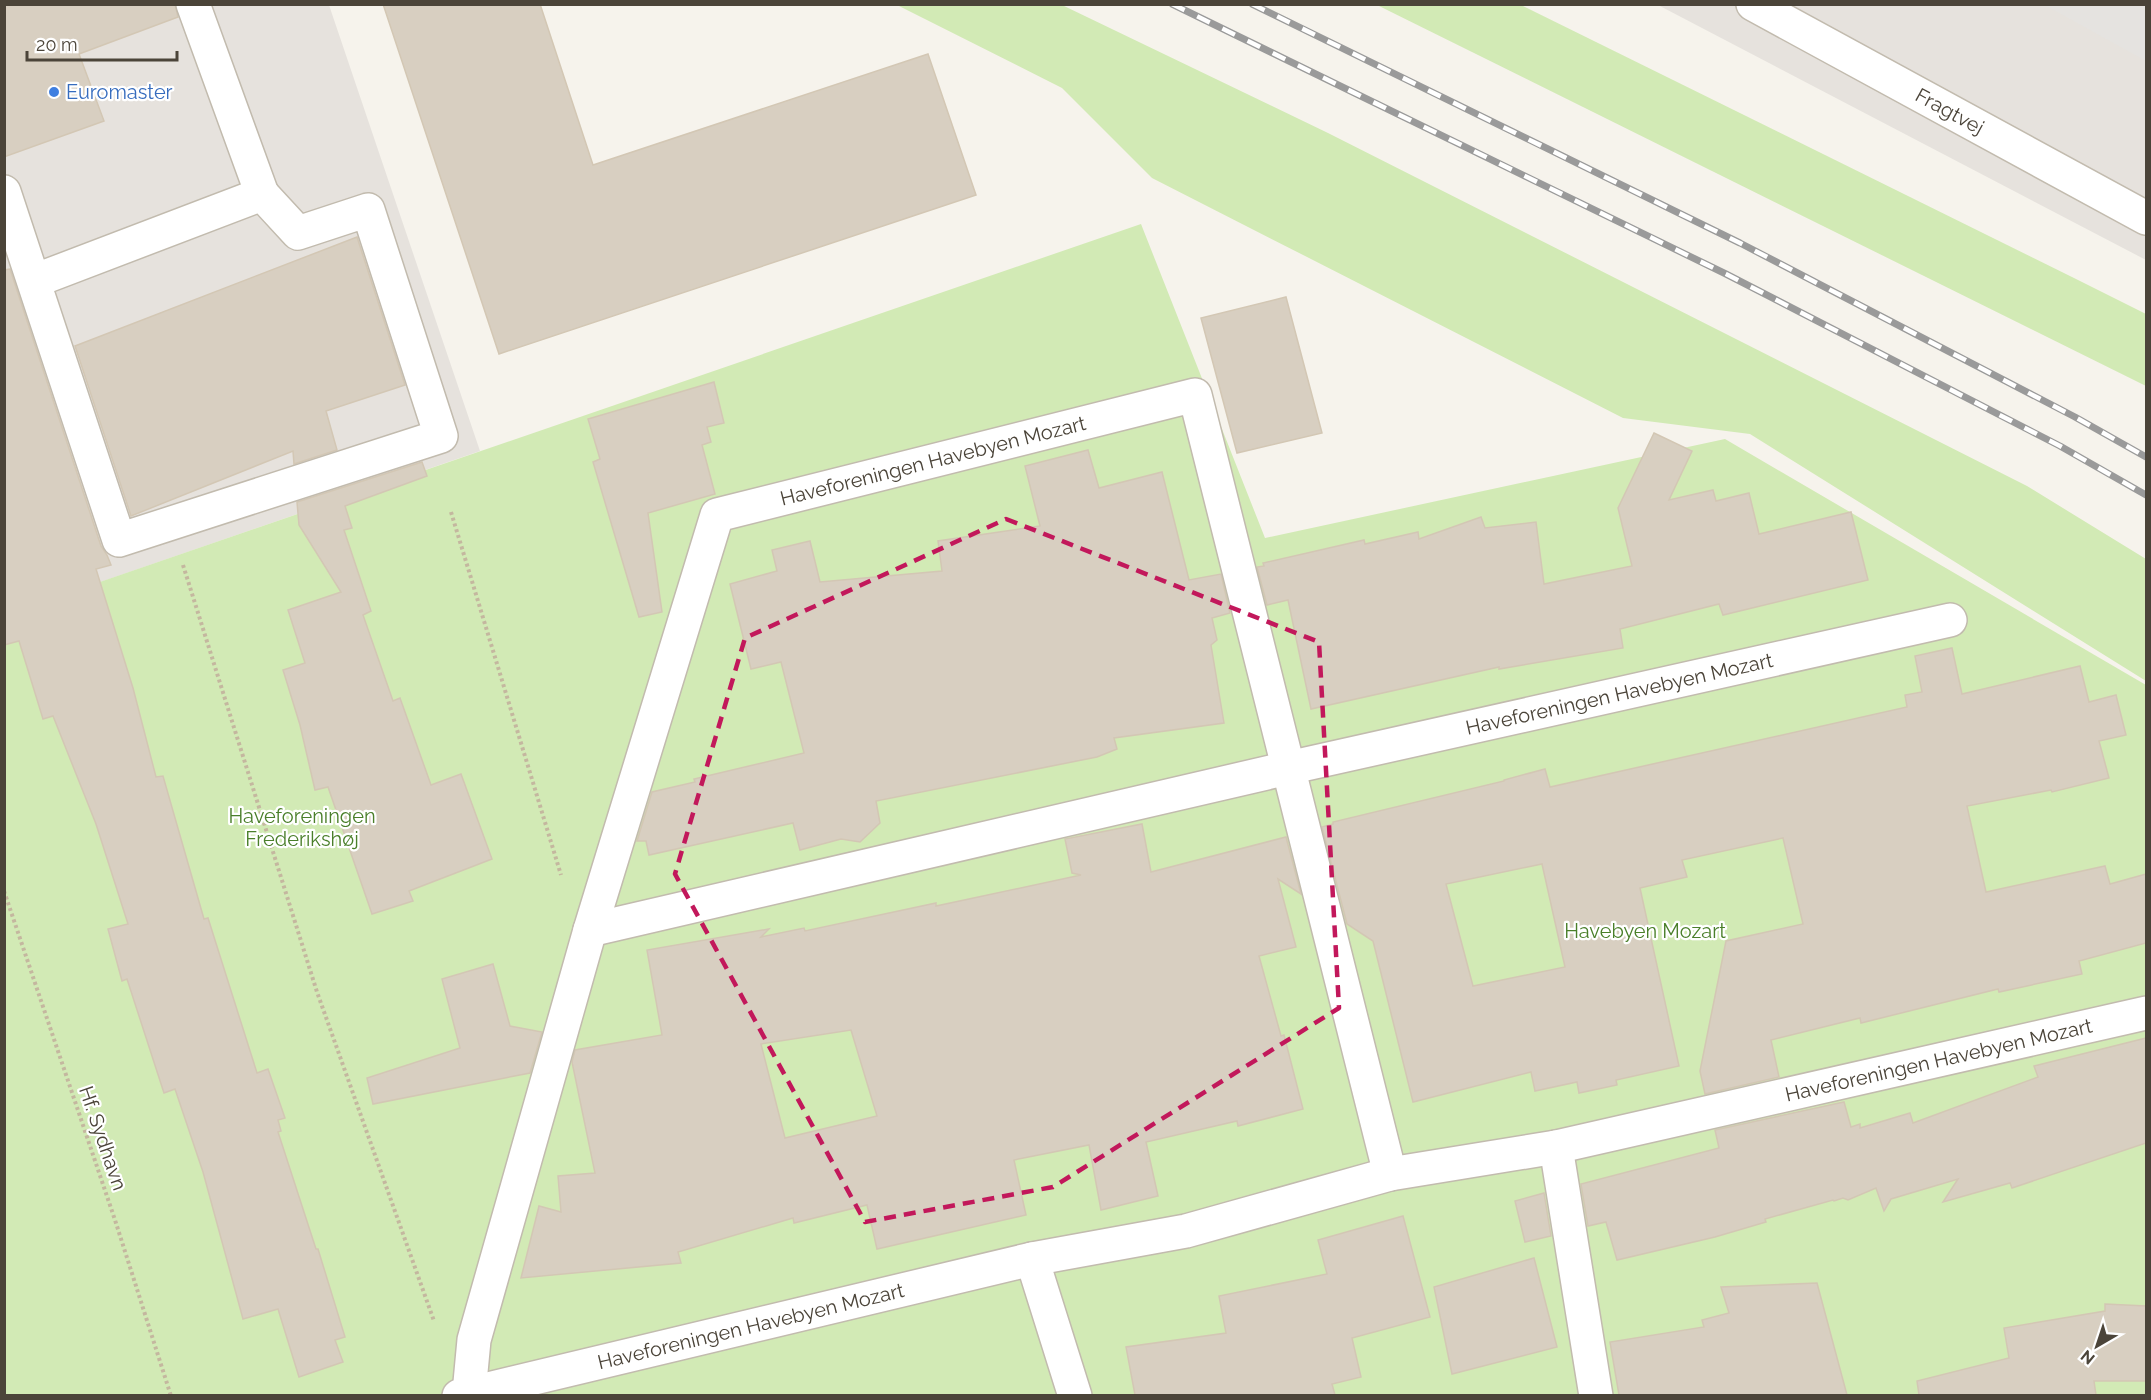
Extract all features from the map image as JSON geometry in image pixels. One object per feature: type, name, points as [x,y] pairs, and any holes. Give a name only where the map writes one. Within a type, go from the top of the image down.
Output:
[{"type":"street","points":[[4,192],[120,540],[441,436],[368,210],[298,233],[262,194],[193,4]]},
{"type":"street","name":"Fragtvej","points":[[1753,4],[2146,218]]},
{"type":"street","points":[[34,281],[262,194]]},
{"type":"street","name":"Haveforeningen Havebyen Mozart","points":[[1390,1174],[1195,395],[717,516],[590,930],[474,1340],[464,1394],[1032,1259],[1186,1231],[1390,1174],[1556,1147],[2146,1013]]},
{"type":"street","name":"Haveforeningen Havebyen Mozart","points":[[590,930],[1288,768],[1950,620]]},
{"type":"street","points":[[1556,1147],[1596,1395]]},
{"type":"street","points":[[1032,1259],[1076,1395]]},
{"type":"path","points":[[451,512],[572,910],[590,930]]},
{"type":"path","points":[[183,565],[317,993],[436,1328]]},
{"type":"path","name":"Hf. Sydhavn","points":[[4,891],[116,1220],[171,1395]]},
{"type":"highlighted area","points":[[1006,519],[1319,642],[1339,1008],[1053,1187],[865,1222],[675,874],[745,638]]},
{"type":"shaded area","points":[[4,5],[329,5],[480,451],[5,615]]},
{"type":"shaded area","points":[[1658,5],[2146,5],[2146,260]]},
{"type":"shaded area","points":[[2045,5],[2146,5],[2146,61]]},
{"type":"green space","points":[[897,5],[1062,5],[1328,133],[2027,486],[2146,559],[2146,681],[1750,434],[1623,418],[1152,178],[1062,88]]},
{"type":"green space","points":[[1377,5],[1521,5],[2074,278],[2146,314],[2146,386]]},
{"type":"green space","name":"Havebyen Mozart","points":[[1141,224],[1265,538],[1725,439],[2146,685],[2146,1395],[5,1395],[4,615]]},
{"type":"building","name":"Euromaster","points":[[4,4],[175,4],[178,17],[79,54],[104,121],[4,157]]},
{"type":"building","points":[[383,4],[540,4],[593,165],[928,54],[976,195],[499,354]]},
{"type":"building","points":[[357,237],[405,385],[326,411],[337,450],[294,464],[293,451],[131,516],[75,346]]},
{"type":"building","points":[[10,269],[101,546],[111,565],[96,569],[133,688],[156,777],[163,776],[204,919],[208,918],[257,1073],[268,1069],[285,1118],[278,1120],[281,1131],[278,1132],[345,1337],[335,1340],[343,1362],[299,1377],[278,1309],[243,1319],[203,1172],[175,1089],[164,1093],[127,979],[122,981],[108,929],[128,924],[96,824],[53,716],[43,719],[19,641],[4,645],[4,270]]},
{"type":"building","points":[[1286,297],[1322,433],[1237,453],[1201,318]]},
{"type":"building","points":[[714,382],[724,423],[707,427],[711,442],[702,445],[715,494],[648,513],[662,612],[639,617],[593,462],[600,459],[588,419]]},
{"type":"building","points":[[1654,433],[1692,451],[1669,500],[1713,490],[1716,501],[1749,493],[1759,534],[1851,512],[1868,580],[1723,615],[1719,604],[1620,629],[1623,648],[1499,669],[1499,667],[1311,709],[1288,600],[1267,605],[1257,567],[1264,566],[1263,563],[1364,540],[1365,544],[1418,532],[1419,539],[1481,517],[1485,528],[1536,522],[1544,584],[1632,566],[1618,508]]},
{"type":"building","points":[[1088,450],[1099,488],[1162,472],[1189,580],[1221,574],[1230,613],[1212,618],[1217,640],[1211,645],[1224,723],[1114,738],[1117,749],[1097,757],[876,801],[880,823],[860,842],[841,839],[800,850],[793,823],[649,855],[646,841],[637,841],[652,792],[695,782],[694,779],[804,753],[781,662],[751,669],[730,584],[777,571],[772,550],[810,541],[820,582],[942,571],[938,541],[1040,526],[1025,466]]},
{"type":"building","points":[[422,462],[427,476],[345,506],[352,528],[344,530],[371,611],[363,615],[393,701],[400,698],[431,785],[461,774],[492,859],[409,891],[413,901],[372,914],[328,787],[315,790],[300,725],[283,670],[305,663],[288,610],[341,592],[299,525],[297,502]]},
{"type":"building","points":[[1952,648],[1962,694],[2080,666],[2089,702],[2116,695],[2126,735],[2099,741],[2109,778],[2052,792],[2051,790],[1967,806],[1986,892],[2105,866],[2110,884],[2146,874],[2146,943],[2079,961],[2082,974],[1999,992],[1998,989],[1861,1023],[1860,1018],[1771,1040],[1779,1077],[1705,1094],[1700,1071],[1726,941],[1803,924],[1783,838],[1682,860],[1687,877],[1640,888],[1679,1066],[1616,1080],[1617,1085],[1579,1093],[1577,1082],[1535,1091],[1531,1072],[1413,1102],[1373,941],[1347,924],[1322,827],[1333,824],[1333,822],[1545,769],[1550,787],[1907,707],[1905,695],[1922,692],[1915,656]],"holes":[[[1542,864],[1565,967],[1473,986],[1446,884]]]},
{"type":"building","points":[[1142,824],[1151,872],[1286,837],[1301,894],[1278,879],[1296,947],[1259,956],[1281,1036],[1284,1035],[1303,1109],[1238,1126],[1237,1121],[1146,1142],[1158,1196],[1101,1210],[1089,1145],[1014,1160],[1026,1215],[877,1249],[867,1205],[794,1223],[793,1218],[678,1252],[681,1263],[521,1278],[539,1206],[561,1212],[558,1176],[595,1173],[572,1062],[575,1050],[662,1035],[647,950],[769,929],[761,937],[804,928],[805,931],[1081,875],[1072,873],[1065,839]],"holes":[[[851,1030],[877,1116],[785,1138],[761,1044]]]},
{"type":"building","points":[[493,964],[510,1026],[542,1032],[530,1073],[373,1104],[367,1078],[460,1048],[442,979]]},
{"type":"building","points":[[2146,1038],[2146,1143],[2012,1188],[2010,1183],[1943,1202],[1958,1179],[1891,1199],[1884,1211],[1876,1188],[1848,1200],[1843,1198],[1833,1200],[1765,1219],[1766,1222],[1715,1237],[1617,1260],[1606,1222],[1588,1226],[1581,1184],[1719,1148],[1715,1130],[1844,1102],[1851,1127],[1860,1124],[1860,1128],[1910,1113],[1913,1123],[2038,1077],[2034,1066]]},
{"type":"building","points":[[1544,1193],[1551,1236],[1525,1242],[1515,1201]]},
{"type":"building","points":[[1403,1216],[1430,1317],[1352,1338],[1361,1377],[1332,1384],[1335,1395],[1135,1395],[1126,1347],[1226,1333],[1219,1296],[1327,1274],[1318,1240]]},
{"type":"building","points":[[1534,1258],[1557,1347],[1452,1374],[1434,1287]]},
{"type":"building","points":[[1817,1283],[1847,1395],[1619,1395],[1610,1342],[1704,1327],[1702,1320],[1729,1313],[1721,1287]]},
{"type":"building","points":[[2105,1304],[2146,1306],[2146,1381],[2094,1381],[2096,1395],[1919,1395],[1917,1381],[2009,1358],[2004,1328],[2105,1311]]},
{"type":"railway","points":[[1172,4],[1726,274],[2060,446],[2146,495]]},
{"type":"railway","points":[[1252,4],[1740,243],[2075,417],[2146,457]]},
{"type":"place","name":"Euromaster","points":[[54,92]]},
{"type":"park label","name":"Haveforeningen Frederikshøj","points":[[302,828]]}]
